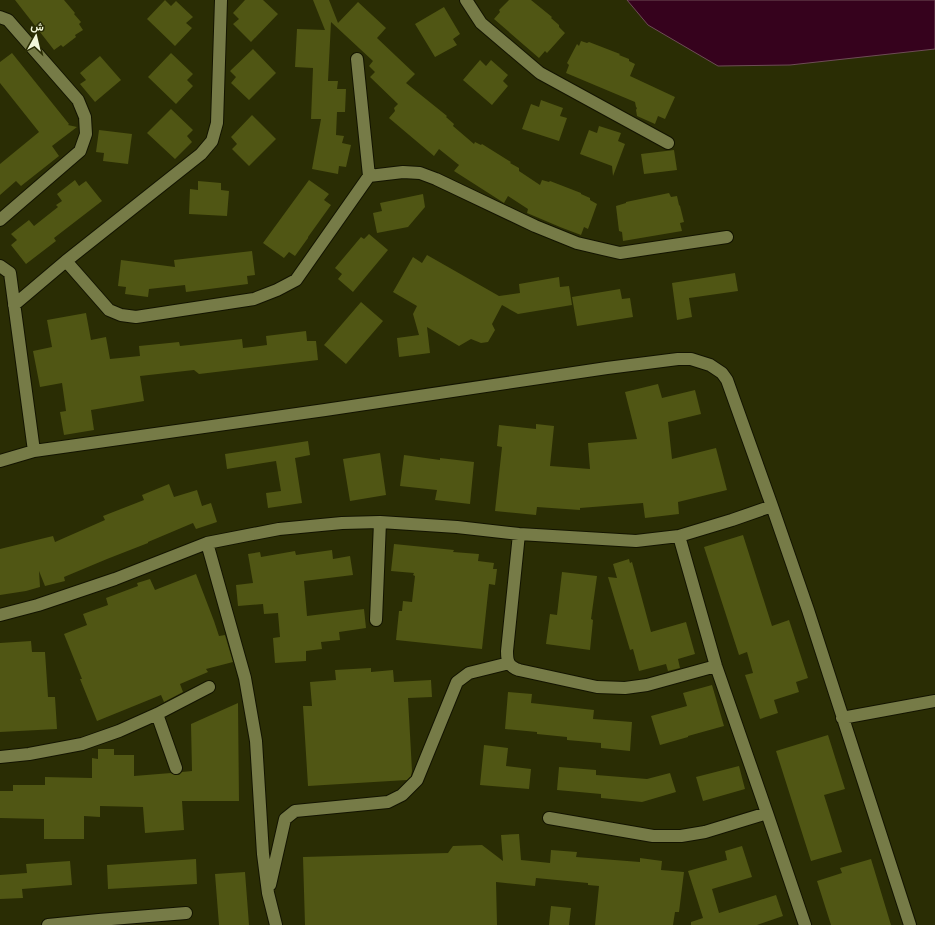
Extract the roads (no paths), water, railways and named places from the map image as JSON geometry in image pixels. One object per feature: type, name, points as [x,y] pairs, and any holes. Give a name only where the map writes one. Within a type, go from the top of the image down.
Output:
[{"type":"street","points":[[14,305],[66,260],[201,154],[212,141],[217,123],[221,0]]},
{"type":"street","points":[[466,0],[481,23],[540,73],[668,143]]},
{"type":"street","points":[[0,17],[8,20],[78,100],[85,117],[86,134],[80,151],[0,220]]},
{"type":"street","points":[[66,260],[109,310],[121,316],[136,317],[254,299],[277,290],[296,280],[369,176],[357,59]]},
{"type":"street","points":[[369,176],[403,172],[420,173],[436,179],[535,226],[577,243],[620,253],[727,237]]},
{"type":"street","points":[[0,266],[10,273],[34,452]]},
{"type":"street","points":[[0,461],[34,452],[607,368],[678,359],[691,359],[710,365],[722,373],[727,380],[808,610],[910,925]]},
{"type":"street","points":[[0,614],[38,605],[115,579],[207,543],[279,529],[342,523],[380,522],[457,527],[519,534],[636,541],[679,536],[772,506]]},
{"type":"street","points":[[376,620],[380,522]]},
{"type":"street","points":[[519,534],[507,651],[507,658],[512,667],[519,670],[597,687],[625,688],[647,685],[716,666]]},
{"type":"street","points":[[679,536],[716,666],[805,925]]},
{"type":"street","points":[[207,543],[245,678],[256,741],[263,854],[268,893],[276,925]]},
{"type":"street","points":[[268,893],[285,819],[295,811],[388,802],[402,795],[417,780],[457,682],[469,673],[509,663]]},
{"type":"street","points":[[0,757],[29,754],[82,744],[119,731],[157,714],[209,687]]},
{"type":"street","points":[[842,718],[935,701]]},
{"type":"street","points":[[157,714],[176,768]]},
{"type":"street","points":[[549,818],[653,836],[681,836],[706,832],[767,813]]},
{"type":"street","points":[[48,925],[186,913]]}]
